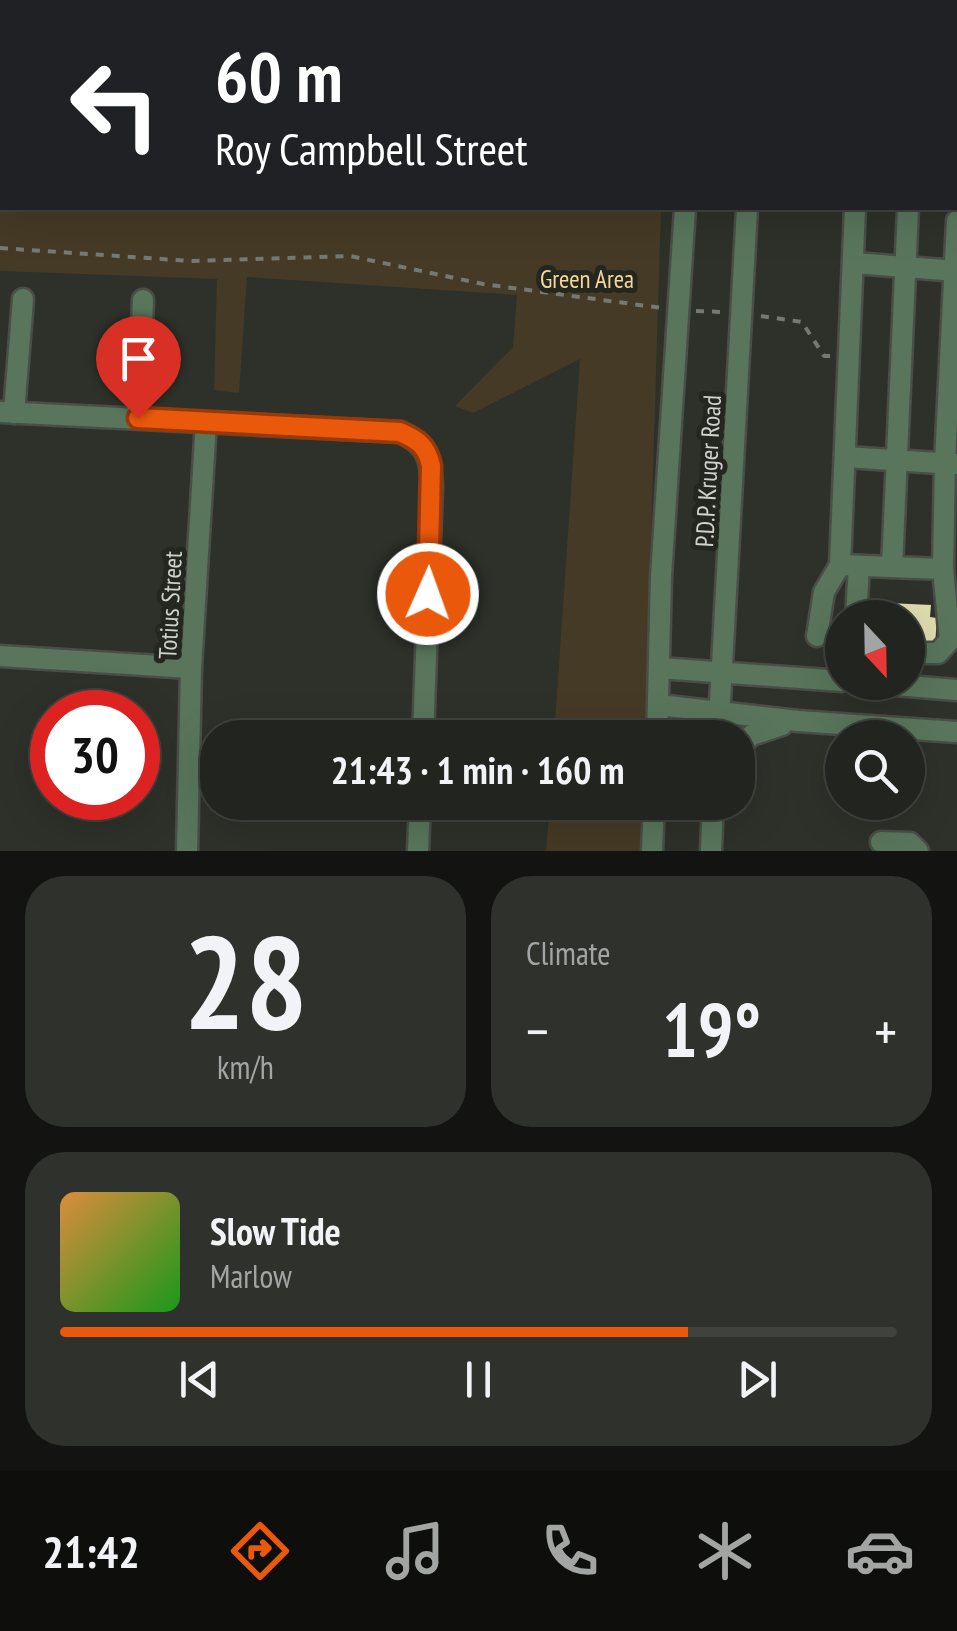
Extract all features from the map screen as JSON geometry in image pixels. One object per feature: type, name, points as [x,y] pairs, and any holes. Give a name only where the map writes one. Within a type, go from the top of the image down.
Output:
[{"type":"street","name":"P.D.P. Kruger Road","points":[[658,720],[676,311],[685,210]]},
{"type":"street","name":"P.D.P. Kruger Road","points":[[720,720],[748,210]]},
{"type":"street","points":[[854,600],[845,457],[855,210]]},
{"type":"street","points":[[892,567],[908,210]]},
{"type":"street","points":[[925,653],[938,653],[949,644],[944,569],[951,463],[957,221]]},
{"type":"street","points":[[854,263],[956,270]]},
{"type":"street","points":[[23,298],[7,412],[400,432],[418,440],[428,451],[432,487],[423,720]]},
{"type":"street","points":[[138,418],[143,300]]},
{"type":"street","name":"Totius Street","points":[[186,851],[191,668],[206,422]]},
{"type":"street","points":[[845,457],[951,463]]},
{"type":"street","points":[[817,636],[824,592],[849,565],[944,569]]},
{"type":"street","points":[[0,656],[191,668]]},
{"type":"street","points":[[659,668],[825,681]]},
{"type":"street","points":[[925,687],[957,690]]},
{"type":"street","points":[[659,706],[798,722],[957,732]]},
{"type":"street","points":[[755,737],[769,728],[798,722]]},
{"type":"street","points":[[418,851],[419,820]]},
{"type":"street","points":[[652,851],[653,820]]},
{"type":"street","points":[[711,851],[712,820]]},
{"type":"street","points":[[881,842],[910,843],[918,851]]},
{"type":"path","points":[[0,248],[191,262],[350,256],[484,284],[676,311],[743,313],[802,322],[824,356],[849,357]]},
{"type":"green space","name":"Green Area","points":[[0,210],[661,210],[646,720],[555,720],[580,359],[473,413],[455,406],[513,347],[517,295],[247,277],[239,393],[214,390],[217,279],[0,271]]},
{"type":"green space","points":[[549,820],[642,820],[641,851],[546,851]]},
{"type":"building","points":[[925,605],[931,605],[930,617],[937,618],[935,645],[925,645]]},
{"type":"route","points":[[138,418],[400,432],[418,440],[428,451],[431,466],[428,594]]}]
